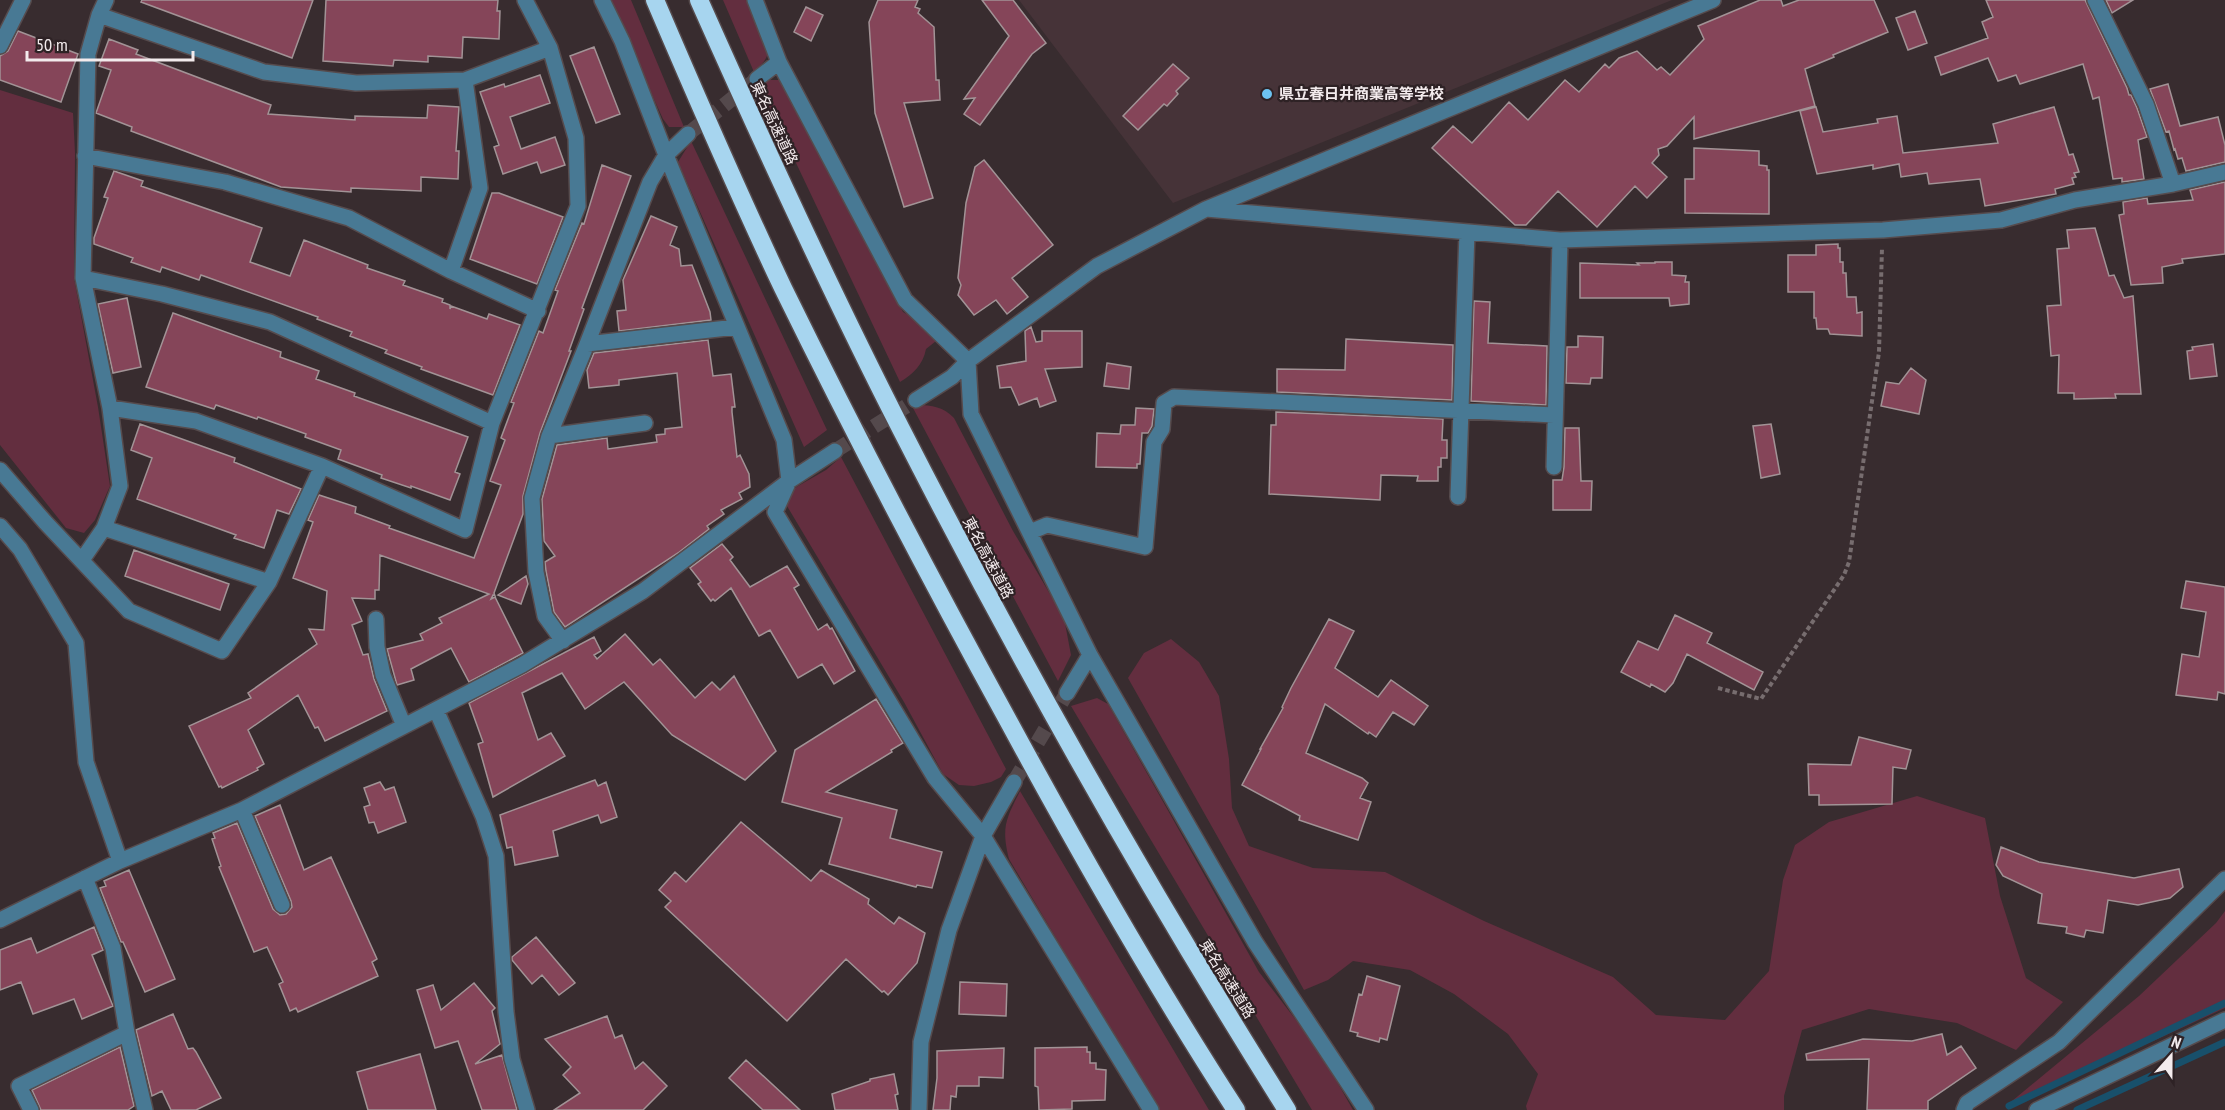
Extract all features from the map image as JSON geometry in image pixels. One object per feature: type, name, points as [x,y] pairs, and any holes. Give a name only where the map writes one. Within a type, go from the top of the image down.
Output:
[{"type":"highway","points":[[655,0],[782,285],[875,472],[951,617],[1062,819],[1232,1104]]},
{"type":"highway","name":"東名高速道路","points":[[699,0],[820,263],[900,426],[990,600],[1096,793],[1180,937],[1287,1110]]},
{"type":"street","points":[[0,46],[23,0]]},
{"type":"street","points":[[82,560],[104,528],[120,486],[110,408],[83,278],[88,54],[99,15],[106,0]]},
{"type":"street","points":[[110,408],[196,421],[322,466],[465,530],[492,423],[578,206],[576,138],[550,48],[525,0]]},
{"type":"street","points":[[602,0],[622,41],[666,155],[784,440],[789,481],[775,512],[935,778],[983,836],[1151,1110]]},
{"type":"street","points":[[916,400],[952,377],[968,361],[1097,266],[1206,209],[1713,0]]},
{"type":"street","points":[[2095,0],[2146,104],[2173,184]]},
{"type":"street","points":[[756,1],[779,62],[905,300],[968,361],[971,414],[1090,655],[1255,942],[1366,1110]]},
{"type":"street","points":[[99,15],[264,72],[357,83],[465,80],[550,48]]},
{"type":"street","points":[[757,79],[779,62]]},
{"type":"street","points":[[451,271],[480,188],[465,80]]},
{"type":"street","points":[[562,641],[545,616],[536,572],[532,498],[549,436],[650,182],[666,155],[688,134]]},
{"type":"street","points":[[85,156],[225,182],[349,218],[451,271],[538,311]]},
{"type":"street","points":[[1206,209],[1560,240],[1883,230],[2001,220],[2075,200],[2173,184],[2225,172]]},
{"type":"street","points":[[1458,497],[1467,232]]},
{"type":"street","points":[[1554,467],[1560,240]]},
{"type":"street","points":[[83,278],[162,294],[270,322],[492,423]]},
{"type":"street","points":[[587,344],[736,327]]},
{"type":"street","points":[[1030,532],[1047,525],[1144,547],[1154,442],[1162,429],[1164,403],[1174,397],[1554,415]]},
{"type":"street","points":[[549,436],[645,423]]},
{"type":"street","points":[[0,920],[120,861],[242,810],[522,665],[643,591],[789,481],[835,452]]},
{"type":"street","points":[[0,470],[129,611],[222,651],[269,582],[322,466]]},
{"type":"street","points":[[0,526],[20,549],[76,644],[86,762],[120,861]]},
{"type":"street","points":[[104,528],[269,582]]},
{"type":"street","points":[[376,619],[377,647],[382,675],[404,726]]},
{"type":"street","points":[[1067,693],[1090,655]]},
{"type":"street","points":[[436,710],[483,816],[496,856],[506,1012],[512,1059],[527,1110]]},
{"type":"street","points":[[919,1110],[921,1042],[949,930],[983,836],[1014,782]]},
{"type":"street","points":[[242,810],[282,905]]},
{"type":"street","points":[[86,878],[113,948],[127,1033],[145,1110]]},
{"type":"street","points":[[1964,1110],[1967,1103],[2059,1042],[2225,879]]},
{"type":"street","points":[[2037,1110],[2225,1020]]},
{"type":"street","points":[[31,1110],[19,1086],[127,1033]]},
{"type":"path","points":[[1718,688],[1761,699],[1844,575],[1849,562],[1879,352],[1883,230]]},
{"type":"shaded area","points":[[609,0],[631,0],[684,127],[669,127],[663,119]]},
{"type":"shaded area","points":[[723,0],[747,0],[764,34],[768,53],[754,72]]},
{"type":"shaded area","name":"県立春日井商業高等学校","points":[[1019,0],[1672,0],[1173,203]]},
{"type":"shaded area","points":[[766,80],[781,80],[903,312],[919,321],[936,341],[926,349],[917,368],[900,382],[759,85]]},
{"type":"shaded area","points":[[0,90],[73,113],[74,278],[110,486],[95,520],[84,533],[66,528],[0,445]]},
{"type":"shaded area","points":[[691,141],[827,430],[804,447],[678,162]]},
{"type":"shaded area","points":[[916,405],[937,407],[954,418],[1013,531],[1064,618],[1071,655],[1058,681],[913,408]]},
{"type":"shaded area","points":[[841,457],[1006,769],[1001,777],[991,782],[974,786],[959,785],[943,774],[904,702],[787,506],[791,490],[826,470]]},
{"type":"shaded area","points":[[1171,639],[1199,662],[1219,696],[1229,759],[1232,808],[1249,846],[1313,868],[1385,872],[1484,921],[1613,977],[1656,1015],[1725,1020],[1769,971],[1783,880],[1795,845],[1829,822],[1917,796],[1985,818],[2000,896],[2026,978],[2063,1002],[2016,1050],[1957,1023],[1869,1009],[1802,1030],[1784,1096],[1784,1110],[1527,1110],[1526,1106],[1538,1074],[1508,1034],[1454,994],[1410,970],[1353,961],[1328,980],[1304,990],[1128,678],[1144,653]]},
{"type":"shaded area","points":[[1097,698],[1108,704],[1259,972],[1319,1050],[1353,1110],[1312,1110],[1071,706]]},
{"type":"shaded area","points":[[1020,791],[1209,1110],[1159,1110],[1009,859],[1005,839],[1006,824]]},
{"type":"shaded area","points":[[2225,911],[2225,1008],[2020,1102],[2012,1101],[2139,996],[2216,923]]},
{"type":"building","points":[[142,0],[313,0],[292,58],[141,2]]},
{"type":"building","points":[[326,0],[498,0],[499,39],[463,37],[462,58],[428,56],[428,62],[394,60],[393,66],[323,61]]},
{"type":"building","points":[[878,0],[918,0],[915,7],[920,9],[918,13],[934,27],[936,80],[939,80],[940,100],[904,103],[933,198],[904,207],[875,113],[869,22]]},
{"type":"building","points":[[982,0],[1013,0],[1046,43],[1032,54],[980,125],[964,114],[975,98],[964,99],[1009,36]]},
{"type":"building","points":[[1760,0],[1781,0],[1783,6],[1799,0],[1874,0],[1888,32],[1805,69],[1815,106],[1694,139],[1694,117],[1667,146],[1658,149],[1659,155],[1652,163],[1667,177],[1647,198],[1635,186],[1597,227],[1558,191],[1526,225],[1515,225],[1432,148],[1453,126],[1472,143],[1509,102],[1528,120],[1565,80],[1579,92],[1605,64],[1609,68],[1619,58],[1637,51],[1657,70],[1661,67],[1670,75],[1704,39],[1698,26]]},
{"type":"building","points":[[1986,0],[2085,0],[2137,108],[2147,137],[2138,140],[2144,179],[2122,182],[2122,178],[2113,179],[2099,97],[2093,99],[2083,64],[2020,84],[2016,75],[1998,81],[1988,58],[1941,75],[1935,57],[1988,38],[1982,22],[1993,17]]},
{"type":"building","points":[[2106,0],[2133,0],[2112,13]]},
{"type":"building","points":[[806,7],[823,15],[811,41],[794,32]]},
{"type":"building","points":[[1915,11],[1927,43],[1908,50],[1896,18]]},
{"type":"building","points":[[18,31],[78,54],[61,102],[0,80],[0,56],[8,51]]},
{"type":"building","points":[[109,39],[138,50],[136,54],[271,105],[268,114],[355,120],[355,116],[427,118],[428,105],[459,107],[456,151],[459,151],[458,179],[421,177],[421,191],[351,188],[351,192],[281,187],[131,131],[132,127],[96,113],[111,70],[99,66]]},
{"type":"building","points":[[594,47],[620,114],[596,123],[570,56]]},
{"type":"building","points":[[1173,64],[1189,78],[1176,91],[1178,94],[1167,106],[1164,104],[1138,130],[1123,116]]},
{"type":"building","points":[[540,75],[550,103],[510,117],[521,149],[555,137],[565,165],[541,173],[537,162],[503,174],[494,147],[499,145],[480,92],[504,84],[505,87]]},
{"type":"building","points":[[2168,84],[2180,126],[2218,117],[2225,145],[2225,162],[2186,171],[2182,158],[2178,159],[2174,150],[2169,131],[2166,132],[2150,89]]},
{"type":"building","points":[[1816,107],[1823,132],[1878,123],[1877,119],[1897,116],[1903,153],[1998,143],[1993,124],[2054,107],[2069,155],[2073,154],[2079,172],[2074,173],[2076,177],[2072,178],[2074,184],[2055,189],[2056,194],[1985,206],[1980,179],[1929,184],[1927,173],[1901,177],[1899,164],[1873,169],[1873,165],[1817,174],[1800,111]]},
{"type":"building","points":[[1694,148],[1759,151],[1759,165],[1767,166],[1769,170],[1769,214],[1685,213],[1685,179],[1694,179]]},
{"type":"building","points":[[984,160],[1053,245],[1012,278],[1028,297],[1007,314],[996,300],[974,315],[958,295],[961,285],[958,278],[966,203],[975,167]]},
{"type":"building","points":[[602,165],[631,176],[582,308],[584,309],[569,351],[571,351],[540,433],[523,496],[523,514],[494,593],[495,596],[493,595],[491,599],[495,597],[523,653],[469,682],[451,648],[411,669],[414,680],[397,685],[387,649],[423,640],[420,634],[442,623],[439,618],[489,594],[380,555],[379,590],[375,590],[375,599],[352,598],[362,621],[352,625],[363,655],[368,654],[374,679],[387,711],[325,741],[318,727],[315,728],[298,695],[248,730],[264,764],[257,768],[258,770],[222,788],[219,787],[189,726],[251,698],[248,693],[317,644],[309,629],[324,630],[327,591],[293,578],[313,522],[308,520],[319,495],[356,507],[355,513],[390,526],[389,528],[474,558],[501,485],[490,481],[505,440],[501,438],[514,403],[511,402],[539,331],[543,333],[558,291],[555,290],[582,223],[584,224]]},
{"type":"building","points":[[114,171],[143,181],[141,186],[262,228],[250,262],[290,276],[304,240],[368,265],[367,268],[405,281],[403,285],[443,299],[442,302],[450,305],[450,309],[451,306],[487,319],[489,314],[520,325],[493,395],[421,369],[422,367],[385,353],[387,350],[350,336],[352,332],[317,319],[318,317],[201,275],[199,280],[162,267],[160,272],[131,262],[133,258],[94,244],[108,198],[104,197]]},
{"type":"building","points":[[2225,182],[2225,254],[2182,259],[2183,263],[2162,267],[2163,283],[2131,285],[2119,215],[2124,214],[2123,202],[2147,198],[2148,204],[2193,200],[2190,190]]},
{"type":"building","points":[[492,193],[499,193],[563,217],[537,284],[470,259]]},
{"type":"building","points":[[651,216],[677,227],[670,245],[679,249],[681,266],[692,265],[711,320],[619,331],[617,311],[626,310],[623,280]]},
{"type":"building","points":[[2095,228],[2109,276],[2114,275],[2124,298],[2133,296],[2141,394],[2115,394],[2116,398],[2074,399],[2074,393],[2058,393],[2059,355],[2051,356],[2047,306],[2061,305],[2057,249],[2069,248],[2067,230]]},
{"type":"building","points":[[1838,244],[1840,262],[1843,262],[1843,273],[1846,273],[1847,297],[1856,297],[1857,313],[1862,312],[1862,336],[1830,334],[1828,329],[1817,329],[1816,318],[1814,318],[1814,292],[1788,292],[1788,255],[1816,255],[1816,245]]},
{"type":"building","points":[[1672,262],[1672,275],[1686,276],[1685,282],[1689,282],[1689,304],[1670,306],[1669,298],[1580,298],[1580,263],[1639,265],[1637,263]]},
{"type":"building","points":[[127,298],[141,367],[113,373],[98,304]]},
{"type":"building","points":[[1474,301],[1490,302],[1488,343],[1547,346],[1546,405],[1471,401]]},
{"type":"building","points":[[173,313],[281,352],[280,357],[319,371],[316,379],[355,393],[354,396],[468,437],[455,472],[460,474],[450,500],[381,478],[382,475],[338,459],[341,450],[305,437],[306,434],[258,417],[257,419],[216,405],[214,409],[146,387]]},
{"type":"building","points":[[1031,327],[1036,342],[1042,341],[1042,331],[1082,331],[1082,367],[1045,369],[1056,401],[1040,407],[1037,398],[1019,405],[1011,387],[1000,388],[997,366],[1026,361],[1025,331]]},
{"type":"building","points":[[1578,336],[1603,337],[1602,378],[1591,378],[1590,384],[1566,383],[1567,347],[1578,347]]},
{"type":"building","points":[[1346,339],[1453,345],[1452,400],[1277,392],[1277,369],[1345,370]]},
{"type":"building","points":[[708,340],[713,376],[731,374],[737,457],[740,455],[749,474],[750,487],[739,493],[742,499],[721,510],[724,514],[707,526],[709,529],[678,553],[565,627],[554,612],[546,571],[545,562],[555,556],[544,541],[542,499],[557,445],[607,438],[608,449],[657,442],[656,435],[665,434],[665,429],[682,427],[677,373],[619,380],[619,385],[589,388],[587,370],[594,353]]},
{"type":"building","points":[[2213,344],[2217,376],[2190,379],[2187,351],[2193,350],[2192,347]]},
{"type":"building","points":[[1107,363],[1131,367],[1129,389],[1104,386]]},
{"type":"building","points":[[1911,368],[1926,380],[1919,414],[1881,406],[1886,382],[1899,384]]},
{"type":"building","points":[[1136,408],[1154,409],[1152,426],[1148,433],[1142,433],[1140,464],[1137,464],[1137,468],[1096,467],[1097,433],[1120,434],[1121,425],[1135,425]]},
{"type":"building","points":[[1276,412],[1443,419],[1442,440],[1447,440],[1447,458],[1441,458],[1441,467],[1438,467],[1438,481],[1417,481],[1418,476],[1381,475],[1380,500],[1269,494],[1271,425],[1276,425]]},
{"type":"building","points":[[140,424],[235,458],[234,462],[301,489],[289,514],[277,510],[264,548],[234,538],[236,535],[137,499],[152,458],[131,450]]},
{"type":"building","points":[[1771,424],[1780,474],[1761,478],[1753,426]]},
{"type":"building","points":[[1565,428],[1579,428],[1581,481],[1592,481],[1591,510],[1553,510],[1553,480],[1562,480],[1564,467]]},
{"type":"building","points":[[722,544],[733,557],[730,560],[750,587],[787,566],[799,585],[794,588],[818,630],[827,624],[830,629],[832,628],[855,671],[834,684],[822,664],[798,678],[770,630],[759,636],[731,588],[715,601],[713,599],[711,601],[698,584],[701,582],[690,568]]},
{"type":"building","points":[[134,550],[229,584],[220,610],[125,576]]},
{"type":"building","points":[[526,576],[528,584],[521,604],[498,595]]},
{"type":"building","points":[[2186,581],[2225,587],[2225,694],[2218,692],[2217,700],[2176,695],[2182,654],[2199,657],[2206,612],[2181,608]]},
{"type":"building","points":[[1675,615],[1712,633],[1707,643],[1763,672],[1754,690],[1687,654],[1673,683],[1665,692],[1621,672],[1638,641],[1658,650]]},
{"type":"building","points":[[1329,619],[1354,631],[1335,668],[1378,697],[1391,680],[1428,706],[1414,725],[1393,712],[1376,737],[1369,732],[1368,734],[1325,704],[1306,753],[1362,778],[1368,783],[1360,798],[1371,802],[1358,840],[1299,820],[1300,816],[1242,785]]},
{"type":"building","points":[[625,634],[653,665],[660,659],[695,698],[712,682],[720,690],[734,676],[776,751],[745,780],[672,735],[624,682],[585,709],[562,673],[522,693],[538,740],[551,733],[565,756],[493,797],[478,744],[483,742],[469,703],[594,637],[601,651],[594,655],[597,659]]},
{"type":"building","points":[[876,699],[903,743],[826,792],[897,810],[890,838],[942,852],[932,888],[917,885],[916,887],[829,864],[842,818],[782,802],[795,750]]},
{"type":"building","points":[[1859,737],[1911,750],[1906,769],[1893,767],[1892,804],[1819,805],[1819,795],[1809,795],[1808,764],[1851,765]]},
{"type":"building","points":[[595,780],[598,786],[606,782],[617,817],[601,823],[598,815],[553,831],[558,856],[515,865],[512,847],[507,848],[500,815]]},
{"type":"building","points":[[380,782],[385,790],[394,787],[406,822],[378,833],[374,822],[369,823],[364,807],[370,805],[364,788]]},
{"type":"building","points":[[280,805],[304,870],[331,857],[377,959],[372,962],[378,976],[298,1012],[296,1008],[290,1011],[279,984],[283,982],[267,947],[254,952],[219,867],[221,866],[212,839],[215,838],[213,833],[237,823],[273,909],[280,915],[286,914],[292,907],[291,901],[255,816]]},
{"type":"building","points":[[741,822],[811,881],[821,870],[869,899],[868,904],[894,924],[899,917],[925,933],[917,963],[888,995],[846,959],[787,1021],[665,907],[671,901],[659,890],[675,872],[686,882]]},
{"type":"building","points":[[2001,847],[2039,862],[2134,878],[2179,869],[2183,887],[2170,898],[2138,905],[2108,900],[2103,933],[2086,930],[2084,937],[2066,933],[2067,927],[2038,923],[2042,894],[2003,876],[1996,865]]},
{"type":"building","points":[[129,870],[175,979],[145,992],[123,942],[121,942],[100,888],[106,886],[104,881]]},
{"type":"building","points":[[94,927],[103,950],[92,955],[113,1006],[82,1019],[74,999],[33,1014],[21,982],[0,990],[0,950],[31,938],[37,953]]},
{"type":"building","points":[[536,937],[575,983],[559,995],[542,975],[532,984],[512,960],[512,957]]},
{"type":"building","points":[[1367,976],[1400,986],[1387,1040],[1380,1038],[1379,1042],[1357,1036],[1358,1033],[1350,1031],[1359,994],[1362,995]]},
{"type":"building","points":[[960,982],[1007,984],[1006,1016],[959,1014]]},
{"type":"building","points":[[474,983],[495,1008],[492,1011],[500,1044],[475,1064],[502,1055],[517,1110],[482,1110],[458,1041],[435,1048],[417,990],[433,985],[441,1010]]},
{"type":"building","points":[[173,1014],[188,1049],[193,1048],[196,1052],[221,1098],[196,1110],[171,1110],[162,1091],[152,1096],[136,1030]]},
{"type":"building","points":[[607,1016],[615,1038],[622,1035],[635,1069],[643,1062],[667,1086],[643,1110],[554,1110],[580,1093],[563,1075],[571,1067],[545,1039]]},
{"type":"building","points":[[1942,1034],[1947,1055],[1961,1046],[1976,1068],[1928,1101],[1928,1110],[1867,1110],[1869,1059],[1807,1060],[1806,1054],[1863,1039],[1912,1041]]},
{"type":"building","points":[[120,1047],[134,1106],[128,1110],[41,1110],[32,1090]]},
{"type":"building","points":[[1087,1047],[1087,1052],[1090,1052],[1090,1063],[1096,1063],[1096,1069],[1106,1070],[1105,1100],[1072,1101],[1072,1109],[1039,1110],[1038,1087],[1035,1086],[1035,1048]]},
{"type":"building","points":[[1004,1048],[1003,1078],[979,1077],[979,1086],[957,1086],[956,1097],[951,1096],[950,1110],[933,1110],[937,1078],[937,1051]]},
{"type":"building","points":[[420,1054],[436,1110],[368,1110],[357,1072]]},
{"type":"building","points":[[746,1060],[800,1110],[763,1110],[729,1078]]},
{"type":"building","points":[[894,1074],[898,1110],[835,1110],[832,1094],[870,1081],[870,1079]]},
{"type":"waterway","points":[[2009,1106],[2225,1003]]},
{"type":"waterway","points":[[2077,1110],[2225,1042]]},
{"type":"tunnel","points":[[688,134],[757,79]]},
{"type":"tunnel","points":[[835,451],[916,400]]},
{"type":"tunnel","points":[[1014,782],[1067,693]]},
{"type":"place","name":"県立春日井商業高等学校","points":[[1267,94]]}]
